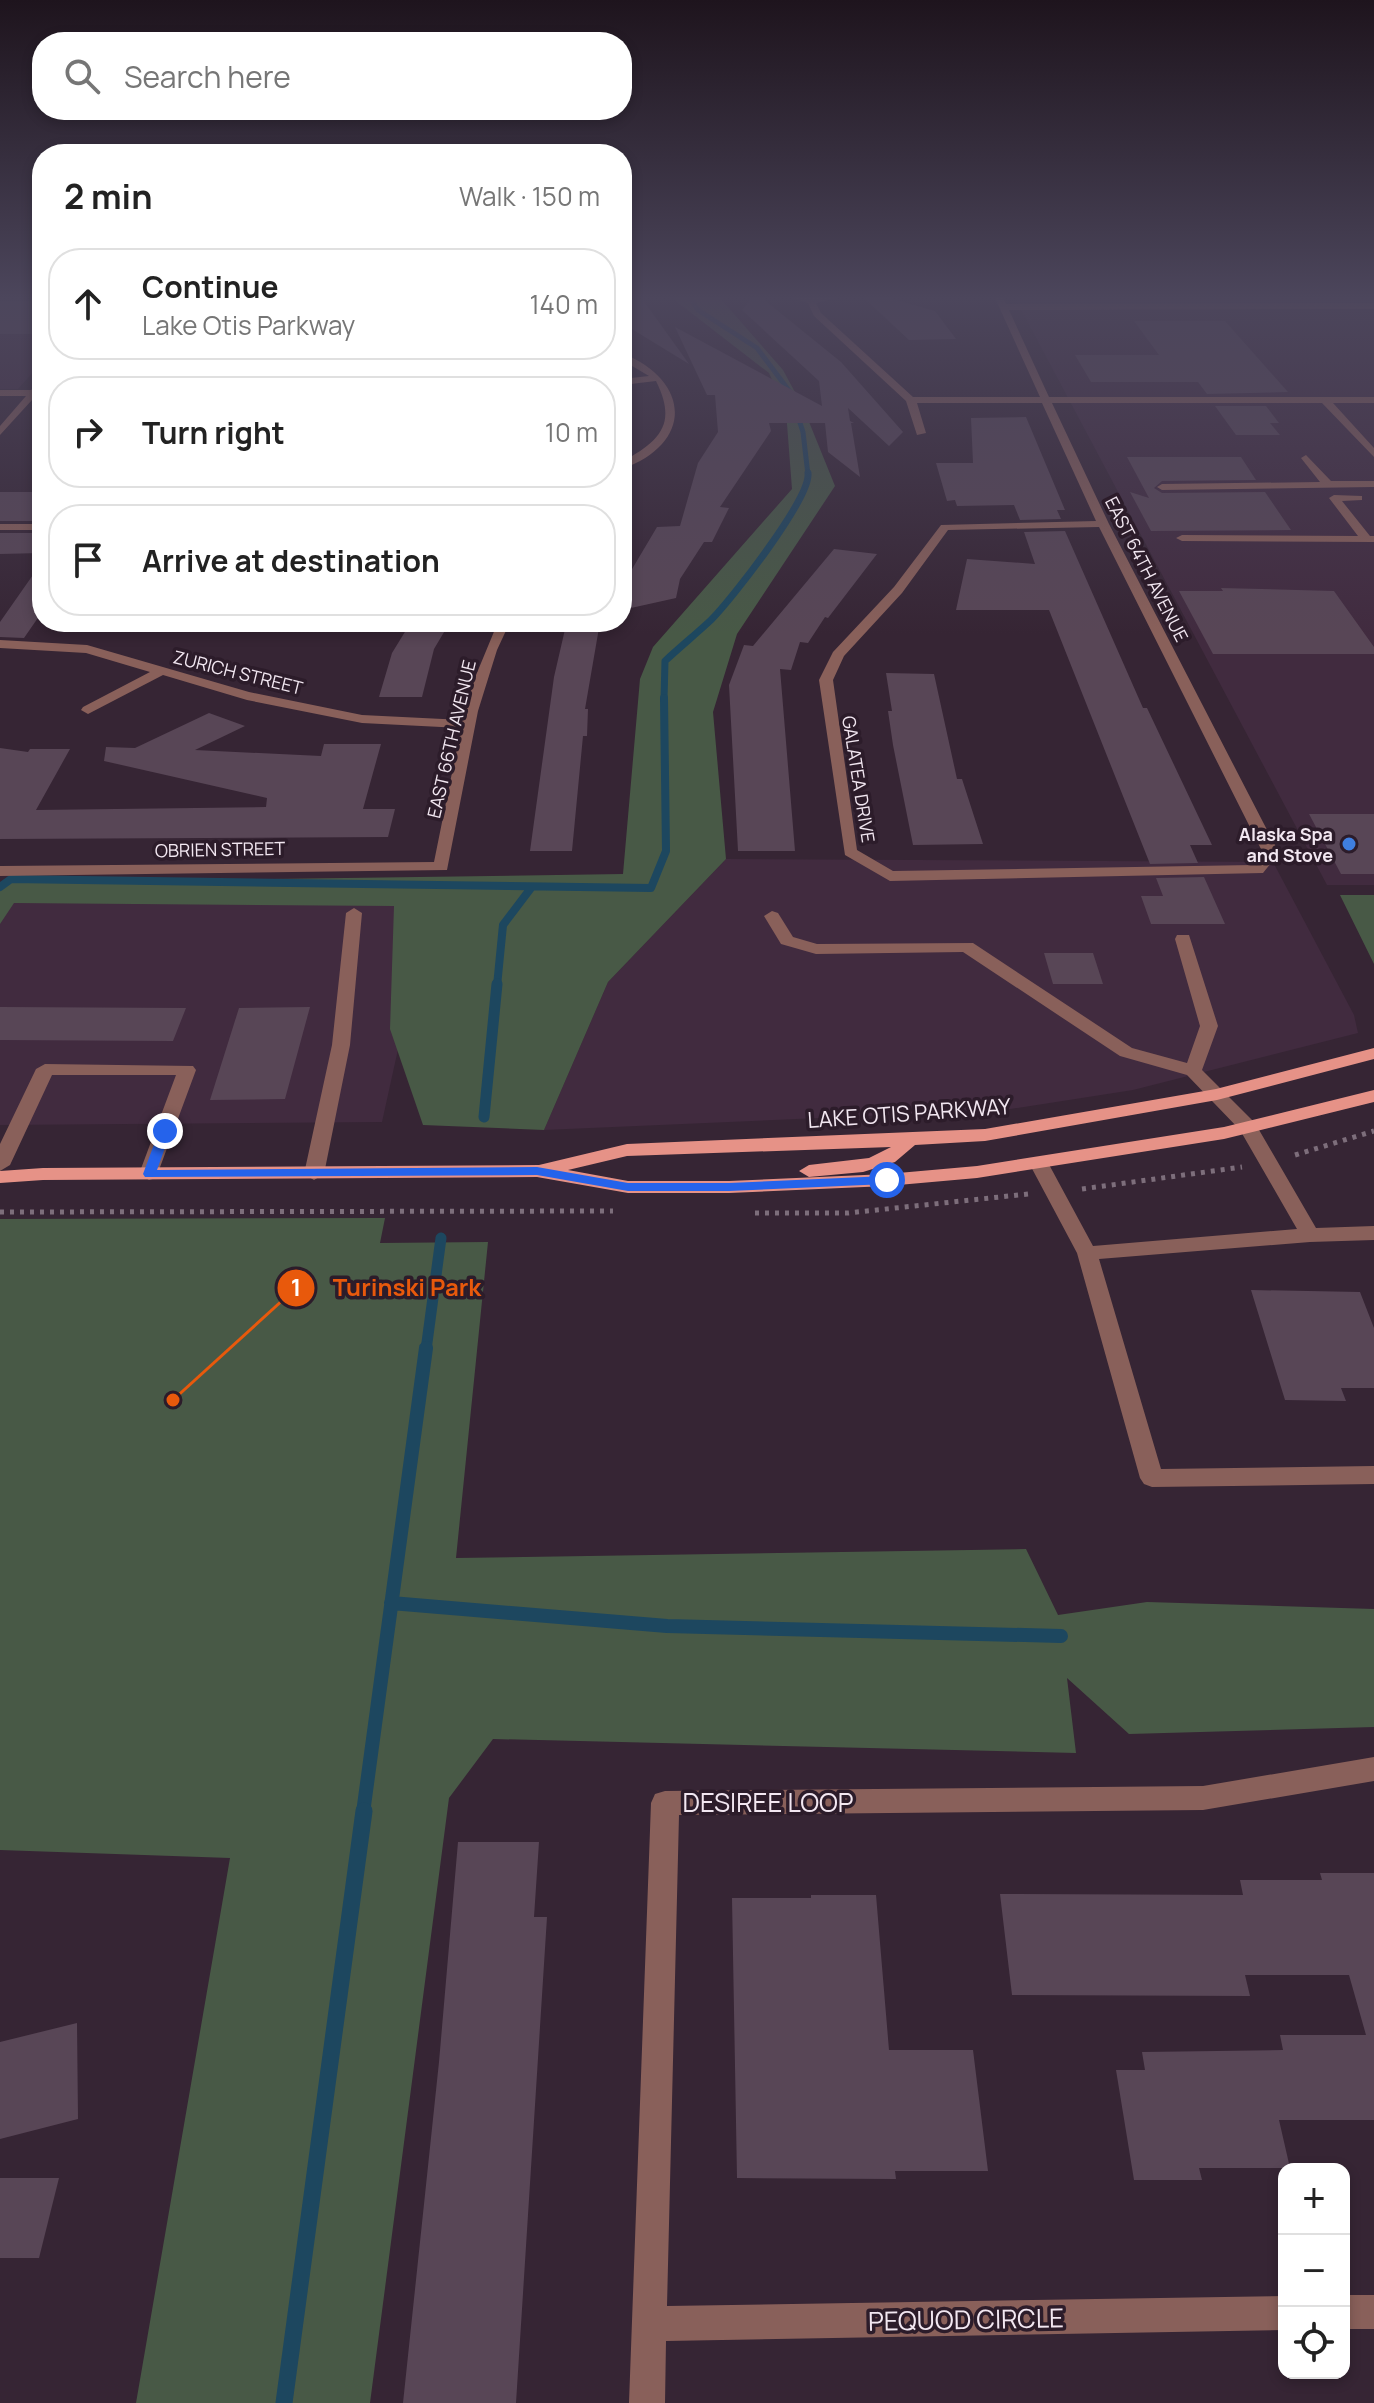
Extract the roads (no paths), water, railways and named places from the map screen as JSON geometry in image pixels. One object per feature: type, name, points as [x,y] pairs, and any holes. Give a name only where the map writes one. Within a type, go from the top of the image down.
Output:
[{"type":"main road","name":"LAKE OTIS PARKWAY","points":[[537,1171],[627,1150],[985,1135],[1217,1094],[1374,1053]]},
{"type":"main road","name":"LAKE OTIS PARKWAY","points":[[0,1177],[43,1174],[537,1171],[628,1187],[729,1187],[887,1180],[1039,1163],[1248,1127],[1374,1096]]},
{"type":"main road","points":[[729,1187],[754,1173],[875,1165],[901,1151],[909,1140]]},
{"type":"main road","name":"LAKE OTIS PARKWAY","points":[[0,1167],[43,1174]]},
{"type":"street","points":[[0,432],[18,410]]},
{"type":"street","points":[[632,460],[657,446],[666,434],[669,410]]},
{"type":"street","points":[[914,410],[921,433]]},
{"type":"street","name":"EAST 64TH AVENUE","points":[[1048,410],[1271,853]]},
{"type":"street","points":[[1334,410],[1374,454]]},
{"type":"street","points":[[1306,458],[1328,485]]},
{"type":"street","points":[[1162,487],[1374,484]]},
{"type":"street","points":[[1370,539],[1334,498],[1374,498]]},
{"type":"street","name":"GALATEA DRIVE","points":[[1103,524],[945,527],[898,590],[838,655],[826,680],[850,852],[890,876],[1257,870],[1271,853]]},
{"type":"street","points":[[0,527],[32,527]]},
{"type":"street","points":[[1182,538],[1370,539]]},
{"type":"street","name":"EAST 66TH AVENUE","points":[[441,867],[470,724],[492,646],[499,632]]},
{"type":"street","name":"ZURICH STREET","points":[[0,644],[87,649],[247,696],[362,719],[470,724]]},
{"type":"street","points":[[88,710],[161,671]]},
{"type":"street","name":"OBRIEN STREET","points":[[0,871],[441,867]]},
{"type":"street","points":[[314,1174],[326,1130],[349,1001],[354,913]]},
{"type":"street","points":[[772,916],[787,940],[816,949],[967,947],[1126,1052],[1193,1071],[1248,1127],[1310,1235]]},
{"type":"street","points":[[1183,939],[1209,1026],[1193,1071]]},
{"type":"street","points":[[0,1167],[45,1069],[187,1070],[149,1174]]},
{"type":"street","points":[[1039,1163],[1087,1253],[1152,1478],[1374,1475]]},
{"type":"street","points":[[1087,1253],[1310,1235],[1374,1233]]},
{"type":"street","name":"DESIREE LOOP","points":[[647,2403],[665,1803],[1203,1798],[1374,1769]]},
{"type":"street","points":[[1350,2312],[1374,2312]]},
{"type":"street","name":"PEQUOD CIRCLE","points":[[648,2324],[1278,2313]]},
{"type":"waterway","points":[[796,410],[803,432],[808,474]]},
{"type":"waterway","points":[[664,699],[665,661],[711,620],[735,592],[797,504],[808,474]]},
{"type":"waterway","points":[[0,887],[11,879],[651,888],[666,851],[664,699]]},
{"type":"waterway","points":[[497,986],[503,925],[531,888]]},
{"type":"waterway","points":[[484,1117],[497,984]]},
{"type":"waterway","points":[[426,1350],[441,1238]]},
{"type":"waterway","points":[[391,1603],[426,1348]]},
{"type":"waterway","points":[[363,1813],[391,1603]]},
{"type":"waterway","points":[[391,1603],[667,1626],[1061,1636]]},
{"type":"waterway","points":[[284,2403],[364,1811]]},
{"type":"place","name":"Alaska Spa and Stove","points":[[1349,844]]},
{"type":"place","name":"Turinski Park","points":[[173,1400]]}]
